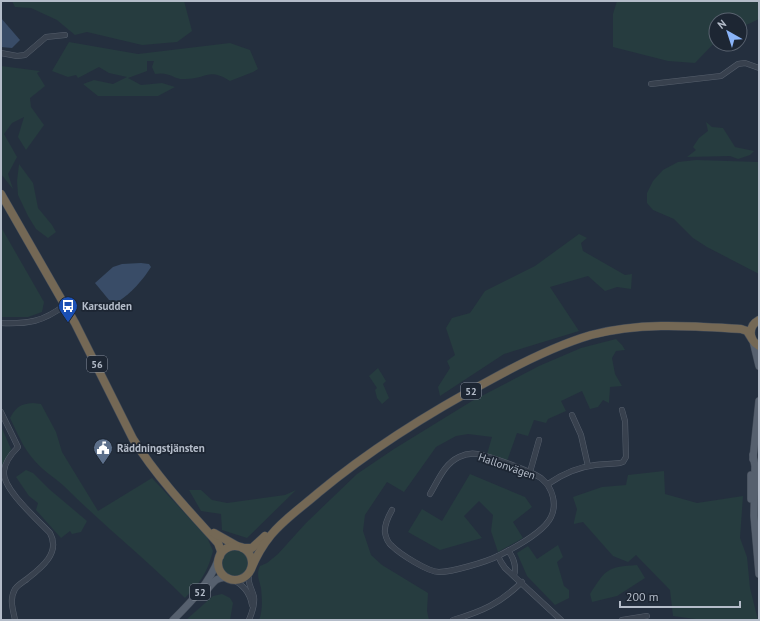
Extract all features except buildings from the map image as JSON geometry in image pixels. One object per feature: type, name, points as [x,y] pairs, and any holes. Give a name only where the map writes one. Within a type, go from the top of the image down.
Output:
[{"type":"highway","name":"56","points":[[1,194],[65,306],[144,456],[161,479],[220,545],[220,557]]},
{"type":"highway","name":"52","points":[[727,328],[758,321]]},
{"type":"highway","name":"52","points":[[754,342],[750,330],[752,325],[758,321]]},
{"type":"highway","name":"52","points":[[286,520],[280,523],[255,547],[249,549],[234,546],[224,551],[218,564],[220,570],[230,579],[242,578],[250,570],[264,544],[286,520],[340,474],[411,426],[466,393],[548,351],[591,336],[641,326],[678,325],[745,330],[749,333],[754,342]]},
{"type":"highway","name":"56","points":[[203,526],[223,539],[241,548]]},
{"type":"highway","points":[[241,548],[248,552],[251,557],[252,563],[250,570]]},
{"type":"main road","points":[[754,342],[759,366]]},
{"type":"main road","points":[[759,401],[753,456],[755,466],[754,516],[759,574]]},
{"type":"main road","name":"52","points":[[173,620],[203,588],[211,577],[220,557]]},
{"type":"main road","name":"52","points":[[178,620],[216,580],[222,577],[230,579]]},
{"type":"street","points":[[1,53],[17,56],[25,55],[46,37],[65,35]]},
{"type":"street","points":[[652,84],[721,76],[738,64],[745,63],[759,68]]},
{"type":"street","points":[[1,323],[38,321],[65,306]]},
{"type":"street","points":[[548,484],[567,473],[588,466],[623,462],[626,457],[625,421],[622,410]]},
{"type":"street","points":[[1,412],[18,447],[11,456],[4,471],[6,483],[13,493],[50,534],[54,541],[49,559],[15,590],[12,604],[15,620]]},
{"type":"street","points":[[572,415],[581,435],[588,466]]},
{"type":"street","points":[[530,472],[539,440]]},
{"type":"street","name":"Hallonvägen","points":[[392,510],[385,525],[385,532],[389,543],[397,550],[428,569],[439,572],[451,570],[498,556],[543,528],[551,518],[554,507],[554,501],[548,484],[542,479],[530,472],[477,454],[466,454],[454,460],[446,467],[430,494]]},
{"type":"street","points":[[508,550],[512,555],[515,570],[514,575]]},
{"type":"street","points":[[498,556],[501,562],[561,620]]},
{"type":"street","points":[[249,620],[254,600],[248,581],[250,570]]},
{"type":"street","points":[[230,579],[240,584],[247,592],[251,602],[251,612]]},
{"type":"street","points":[[453,620],[474,614],[492,606],[506,597],[522,582]]},
{"type":"street","points":[[622,620],[647,616]]},
{"type":"green space","points":[[12,1],[184,1],[192,31],[177,42],[142,45],[87,32],[75,35],[57,20],[31,8],[15,7]]},
{"type":"green space","points":[[617,1],[759,1],[759,19],[748,24],[748,12],[708,12],[708,49],[695,63],[668,61],[613,47],[613,14]]},
{"type":"green space","points":[[69,42],[138,54],[230,43],[250,50],[258,69],[230,81],[212,74],[192,79],[181,79],[160,73],[155,74],[152,67],[154,61],[147,61],[147,71],[128,78],[141,85],[162,83],[175,87],[158,96],[98,96],[83,84],[94,80],[113,84],[127,77],[109,73],[99,67],[78,78],[76,75],[68,77],[52,71]]},
{"type":"green space","points":[[1,66],[40,71],[37,73],[45,86],[30,98],[31,107],[44,125],[26,150],[18,137],[24,117],[12,123],[4,134],[17,157],[8,174],[13,189],[1,174]]},
{"type":"green space","points":[[706,122],[712,127],[723,128],[735,147],[754,151],[750,155],[738,159],[730,156],[687,157],[696,150],[693,147],[699,138],[708,131]]},
{"type":"green space","points":[[696,160],[759,162],[759,274],[707,247],[693,238],[674,219],[653,210],[647,203],[647,193],[653,181],[663,170],[678,162]]},
{"type":"green space","points":[[19,164],[33,183],[38,208],[56,232],[48,238],[36,229],[18,195],[17,181]]},
{"type":"green space","points":[[1,227],[44,302],[42,312],[28,317],[1,317]]},
{"type":"green space","points":[[579,234],[587,238],[581,243],[583,251],[625,275],[632,274],[631,289],[617,287],[605,291],[588,276],[550,287],[579,331],[504,354],[440,396],[438,387],[450,368],[447,361],[455,355],[446,328],[452,318],[470,313],[485,291],[535,266]]},
{"type":"green space","points":[[616,339],[625,350],[616,351],[612,358],[615,374],[622,386],[610,387],[609,403],[603,400],[598,407],[590,409],[582,391],[561,401],[566,411],[548,419],[546,423],[534,420],[528,436],[517,433],[507,461],[487,454],[492,437],[468,434],[456,436],[436,447],[404,492],[387,482],[365,515],[363,531],[371,555],[382,565],[428,593],[427,611],[429,620],[259,620],[262,604],[258,575],[260,566],[267,563],[278,554],[306,523],[357,474],[394,449],[472,401],[539,366],[581,348]]},
{"type":"green space","points":[[378,368],[386,381],[383,384],[389,398],[382,404],[377,398],[375,390],[377,388],[369,376]]},
{"type":"green space","points":[[25,404],[41,404],[56,432],[62,452],[98,511],[152,478],[207,537],[213,551],[206,571],[199,582],[185,598],[64,486],[37,464],[20,440],[10,418],[14,411],[19,407]]},
{"type":"green space","points":[[1,426],[11,449],[2,472],[1,472]]},
{"type":"green space","points":[[26,470],[33,473],[49,489],[87,521],[81,532],[72,534],[70,531],[61,538],[36,510],[38,503],[29,496],[16,477]]},
{"type":"green space","points":[[664,471],[665,494],[697,503],[743,496],[740,538],[747,557],[750,588],[758,620],[703,620],[673,616],[670,590],[636,555],[628,562],[613,556],[583,522],[574,524],[577,509],[573,497],[602,487],[626,485],[628,475]]},
{"type":"green space","points":[[470,474],[525,497],[532,507],[513,522],[523,538],[498,552],[491,531],[493,515],[479,501],[464,516],[482,538],[440,550],[408,532],[422,509],[442,521]]},
{"type":"green space","points":[[189,490],[201,490],[212,500],[227,503],[285,495],[296,490],[247,538],[222,530],[221,514],[201,511]]},
{"type":"green space","points":[[558,545],[563,557],[557,562],[564,586],[569,590],[569,598],[555,605],[527,576],[517,553],[528,546],[537,559]]},
{"type":"green space","points":[[235,550],[244,554],[248,563],[244,572],[235,576],[226,572],[222,563],[226,554]]},
{"type":"green space","points":[[637,565],[645,578],[617,596],[592,602],[590,594],[604,574],[613,568]]},
{"type":"green space","points":[[222,594],[230,598],[233,603],[230,620],[186,620],[213,596]]},
{"type":"water","points":[[1,18],[20,40],[12,48],[1,47]]},
{"type":"water","points":[[122,264],[149,264],[151,267],[136,286],[119,301],[109,300],[95,283],[113,267]]},
{"type":"place","name":"Karsudden","points":[[68,323]]},
{"type":"place","name":"Räddningstjänsten","points":[[103,465]]}]
